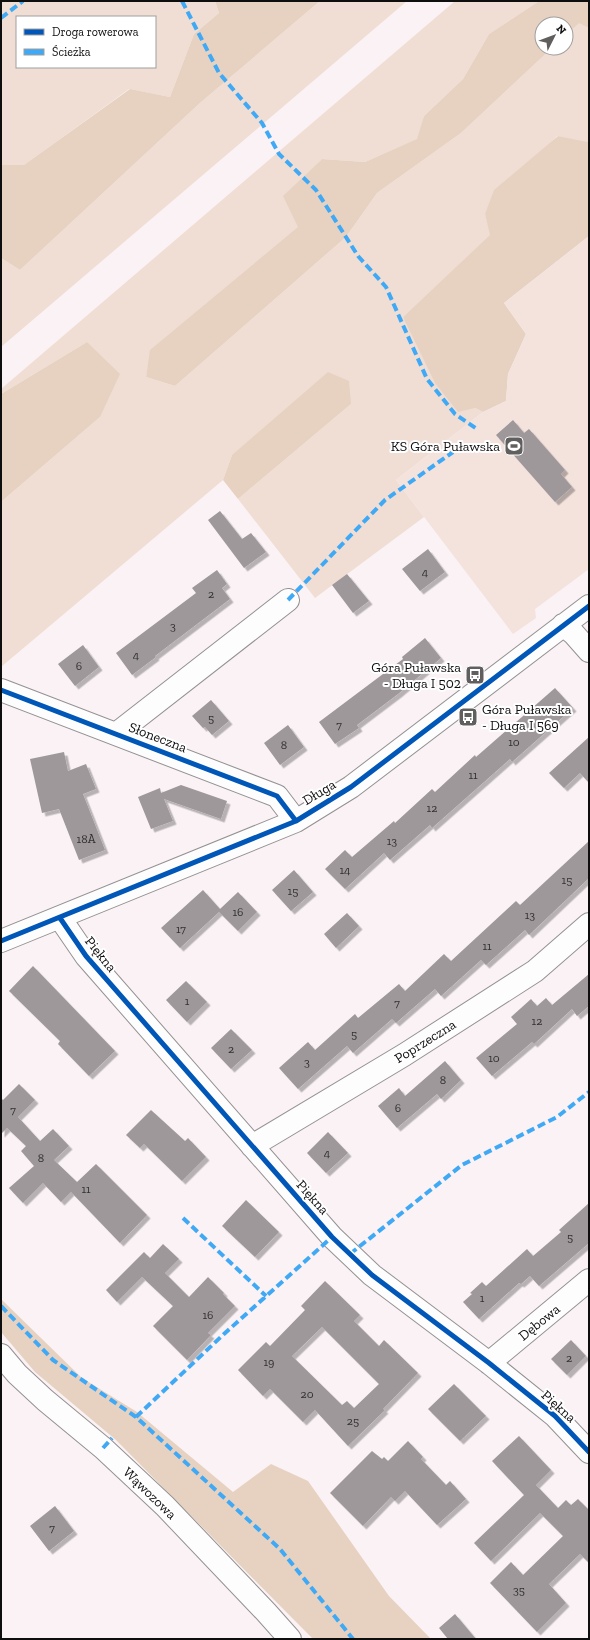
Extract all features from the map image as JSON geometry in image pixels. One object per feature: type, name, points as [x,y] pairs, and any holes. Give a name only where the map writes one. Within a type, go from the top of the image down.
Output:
[{"type":"street","points":[[116,734],[288,600]]},
{"type":"street","name":"Długa","points":[[1,941],[296,821],[351,787],[562,625],[589,606]]},
{"type":"street","points":[[562,625],[574,634],[589,651]]},
{"type":"street","name":"Słoneczna","points":[[1,690],[277,796],[296,821]]},
{"type":"street","name":"Piękna","points":[[60,918],[86,956],[332,1236],[372,1275],[489,1363],[555,1416],[589,1452]]},
{"type":"street","name":"Poprzeczna","points":[[252,1146],[404,1055],[535,971],[589,924]]},
{"type":"street","name":"Dębowa","points":[[489,1363],[589,1280]]},
{"type":"street","name":"Wąwozowa","points":[[1,1355],[17,1374],[45,1400],[103,1448],[164,1506],[290,1639]]},
{"type":"shaded area","points":[[1,1],[215,1],[219,13],[194,34],[170,97],[129,89],[23,166],[1,165]]},
{"type":"shaded area","points":[[215,1],[320,1],[200,103],[20,270],[1,258],[1,165],[24,165],[130,89],[170,97],[194,34],[219,13]]},
{"type":"shaded area","points":[[320,1],[407,1],[1,347],[1,258],[20,270],[200,103]]},
{"type":"shaded area","points":[[455,1],[539,1],[489,34],[463,79],[424,116],[418,139],[365,162],[322,159],[284,196],[299,227],[151,350],[146,377],[175,386],[346,237],[377,193],[461,133],[543,56],[574,56],[574,27],[579,22],[589,28],[589,141],[587,143],[557,136],[485,214],[491,235],[403,317],[475,408],[483,412],[396,480],[424,517],[315,598],[238,499],[351,404],[232,455],[223,480],[1,667],[1,502],[100,417],[87,342],[1,394],[1,389]]},
{"type":"shaded area","points":[[539,1],[589,1],[589,28],[579,23],[574,28],[574,16],[534,16],[534,56],[543,56],[461,133],[377,193],[346,237],[175,386],[146,377],[150,350],[298,227],[283,196],[322,159],[365,162],[417,139],[424,116],[463,79],[489,34]]},
{"type":"shaded area","points":[[558,136],[587,142],[589,141],[589,236],[504,303],[526,334],[508,374],[506,401],[483,412],[475,408],[458,412],[435,383],[403,317],[490,235],[485,214],[494,190]]},
{"type":"shaded area","name":"KS Góra Puławska","points":[[589,236],[589,569],[535,609],[536,618],[513,634],[396,480],[483,412],[506,401],[508,374],[526,334],[504,303]]},
{"type":"shaded area","points":[[87,342],[120,374],[100,417],[1,502],[1,394]]},
{"type":"shaded area","points":[[328,372],[349,381],[351,404],[238,499],[223,480],[232,455]]},
{"type":"shaded area","points":[[1,1299],[82,1378],[137,1412],[233,1492],[271,1464],[308,1481],[389,1596],[431,1639],[313,1639],[116,1440],[35,1372],[1,1332]]},
{"type":"building","points":[[513,420],[524,433],[529,429],[565,470],[561,474],[572,487],[555,502],[496,435]]},
{"type":"building","points":[[220,511],[242,539],[251,533],[266,552],[244,568],[208,520]]},
{"type":"building","points":[[428,549],[445,572],[420,591],[402,569]]},
{"type":"building","points":[[217,570],[227,584],[222,588],[230,599],[132,675],[116,653],[196,593],[192,588]]},
{"type":"building","points":[[347,574],[369,601],[353,613],[332,585]]},
{"type":"building","points":[[425,638],[441,658],[398,694],[357,725],[359,728],[335,744],[319,722],[403,659],[402,657]]},
{"type":"building","points":[[83,645],[99,667],[75,686],[58,664]]},
{"type":"building","points":[[555,688],[573,708],[512,762],[510,759],[432,828],[430,825],[390,860],[384,853],[345,889],[325,869],[345,850],[352,857],[394,821],[395,823],[432,789],[435,792],[475,755],[476,757]]},
{"type":"building","points":[[211,700],[229,721],[212,735],[192,716]]},
{"type":"building","points":[[288,725],[304,747],[280,765],[264,743]]},
{"type":"building","points":[[589,737],[589,783],[580,773],[564,788],[549,773]]},
{"type":"building","points":[[64,752],[68,771],[86,764],[96,789],[83,794],[105,850],[79,860],[59,809],[42,813],[30,759]]},
{"type":"building","points":[[181,785],[227,801],[221,819],[164,799],[173,821],[151,829],[138,797],[160,788],[161,793]]},
{"type":"building","points":[[589,841],[589,878],[529,935],[525,930],[486,965],[481,960],[441,996],[435,989],[396,1023],[392,1019],[353,1053],[347,1046],[298,1089],[279,1068],[308,1042],[315,1050],[355,1014],[358,1018],[399,984],[405,991],[444,954],[451,961],[516,901],[520,905]]},
{"type":"building","points":[[294,870],[313,892],[291,911],[272,890]]},
{"type":"building","points":[[203,890],[220,909],[238,892],[257,912],[238,931],[219,912],[180,948],[161,928]]},
{"type":"building","points":[[347,913],[359,926],[336,948],[324,934]]},
{"type":"building","points":[[33,966],[115,1051],[89,1076],[58,1044],[60,1041],[9,991]]},
{"type":"building","points":[[589,974],[589,1006],[577,1016],[572,1009],[534,1044],[532,1042],[492,1076],[476,1058],[517,1024],[511,1017],[531,999],[537,1006],[546,998],[552,1005]]},
{"type":"building","points":[[186,981],[207,1002],[187,1022],[166,1000]]},
{"type":"building","points":[[231,1029],[252,1050],[231,1069],[211,1048]]},
{"type":"building","points":[[445,1061],[461,1080],[441,1099],[437,1094],[397,1128],[378,1106],[399,1088],[405,1096]]},
{"type":"building","points":[[19,1084],[35,1100],[18,1117],[40,1141],[53,1129],[69,1146],[54,1160],[77,1182],[96,1164],[147,1215],[120,1243],[71,1192],[61,1202],[43,1183],[23,1203],[9,1188],[34,1166],[21,1151],[26,1146],[7,1128],[1,1134],[1,1098],[3,1100]]},
{"type":"building","points":[[151,1110],[185,1141],[188,1138],[206,1157],[182,1181],[144,1144],[140,1148],[126,1135]]},
{"type":"building","points":[[328,1132],[348,1153],[326,1173],[307,1153]]},
{"type":"building","points":[[246,1200],[279,1232],[255,1257],[222,1226]]},
{"type":"building","points":[[589,1203],[589,1243],[539,1286],[530,1276],[521,1284],[519,1283],[479,1319],[463,1302],[482,1282],[486,1286],[527,1249],[533,1256],[561,1232],[559,1230]]},
{"type":"building","points":[[163,1244],[179,1259],[165,1273],[189,1297],[208,1277],[235,1306],[208,1333],[211,1335],[187,1360],[153,1326],[173,1306],[142,1277],[117,1302],[106,1290],[144,1252],[150,1258]]},
{"type":"building","points":[[325,1281],[360,1315],[354,1321],[379,1346],[384,1340],[418,1373],[383,1409],[385,1410],[348,1446],[315,1410],[303,1422],[270,1389],[263,1396],[238,1370],[266,1342],[270,1346],[305,1310],[301,1306]],"holes":[[[322,1327],[379,1384],[354,1408],[347,1401],[342,1405],[292,1356]]]},
{"type":"building","points":[[571,1340],[586,1356],[567,1375],[551,1359]]},
{"type":"building","points":[[454,1384],[486,1416],[460,1441],[428,1409]]},
{"type":"building","points":[[519,1436],[551,1470],[536,1485],[558,1508],[566,1500],[571,1505],[578,1499],[589,1510],[589,1563],[580,1554],[549,1584],[566,1603],[537,1632],[490,1583],[511,1562],[523,1575],[563,1536],[540,1513],[491,1561],[474,1543],[524,1495],[492,1461]]},
{"type":"building","points":[[408,1441],[423,1457],[421,1459],[446,1485],[450,1481],[466,1499],[437,1525],[405,1491],[395,1501],[391,1497],[363,1526],[330,1493],[372,1451],[382,1459],[384,1457],[388,1461]]},
{"type":"building","points":[[55,1506],[74,1531],[49,1551],[30,1526]]},
{"type":"building","points":[[455,1614],[476,1639],[448,1639],[439,1628]]},
{"type":"marked path","points":[[1,18],[23,1]]},
{"type":"marked path","points":[[182,1],[219,73],[262,123],[279,154],[316,190],[358,256],[386,287],[427,379],[455,414],[477,429]]},
{"type":"marked path","points":[[288,600],[385,500],[453,452]]},
{"type":"marked path","points":[[350,1254],[462,1165],[557,1117],[589,1092]]},
{"type":"marked path","points":[[183,1218],[266,1296]]},
{"type":"marked path","points":[[136,1417],[224,1334],[332,1237]]},
{"type":"marked path","points":[[1,1306],[53,1360],[136,1417],[280,1549],[353,1639]]},
{"type":"marked path","points":[[103,1448],[112,1438]]},
{"type":"cycle path","points":[[1,941],[296,821],[351,787],[589,606]]},
{"type":"cycle path","points":[[1,690],[277,796],[296,821]]},
{"type":"cycle path","points":[[60,918],[86,956],[332,1237],[372,1275],[489,1363],[555,1416],[589,1452]]},
{"type":"place","name":"KS Góra Puławska","points":[[514,446]]},
{"type":"place","name":"Góra Puławska - Długa I 502","points":[[475,675]]},
{"type":"place","name":"Góra Puławska - Długa I 569","points":[[468,717]]}]
